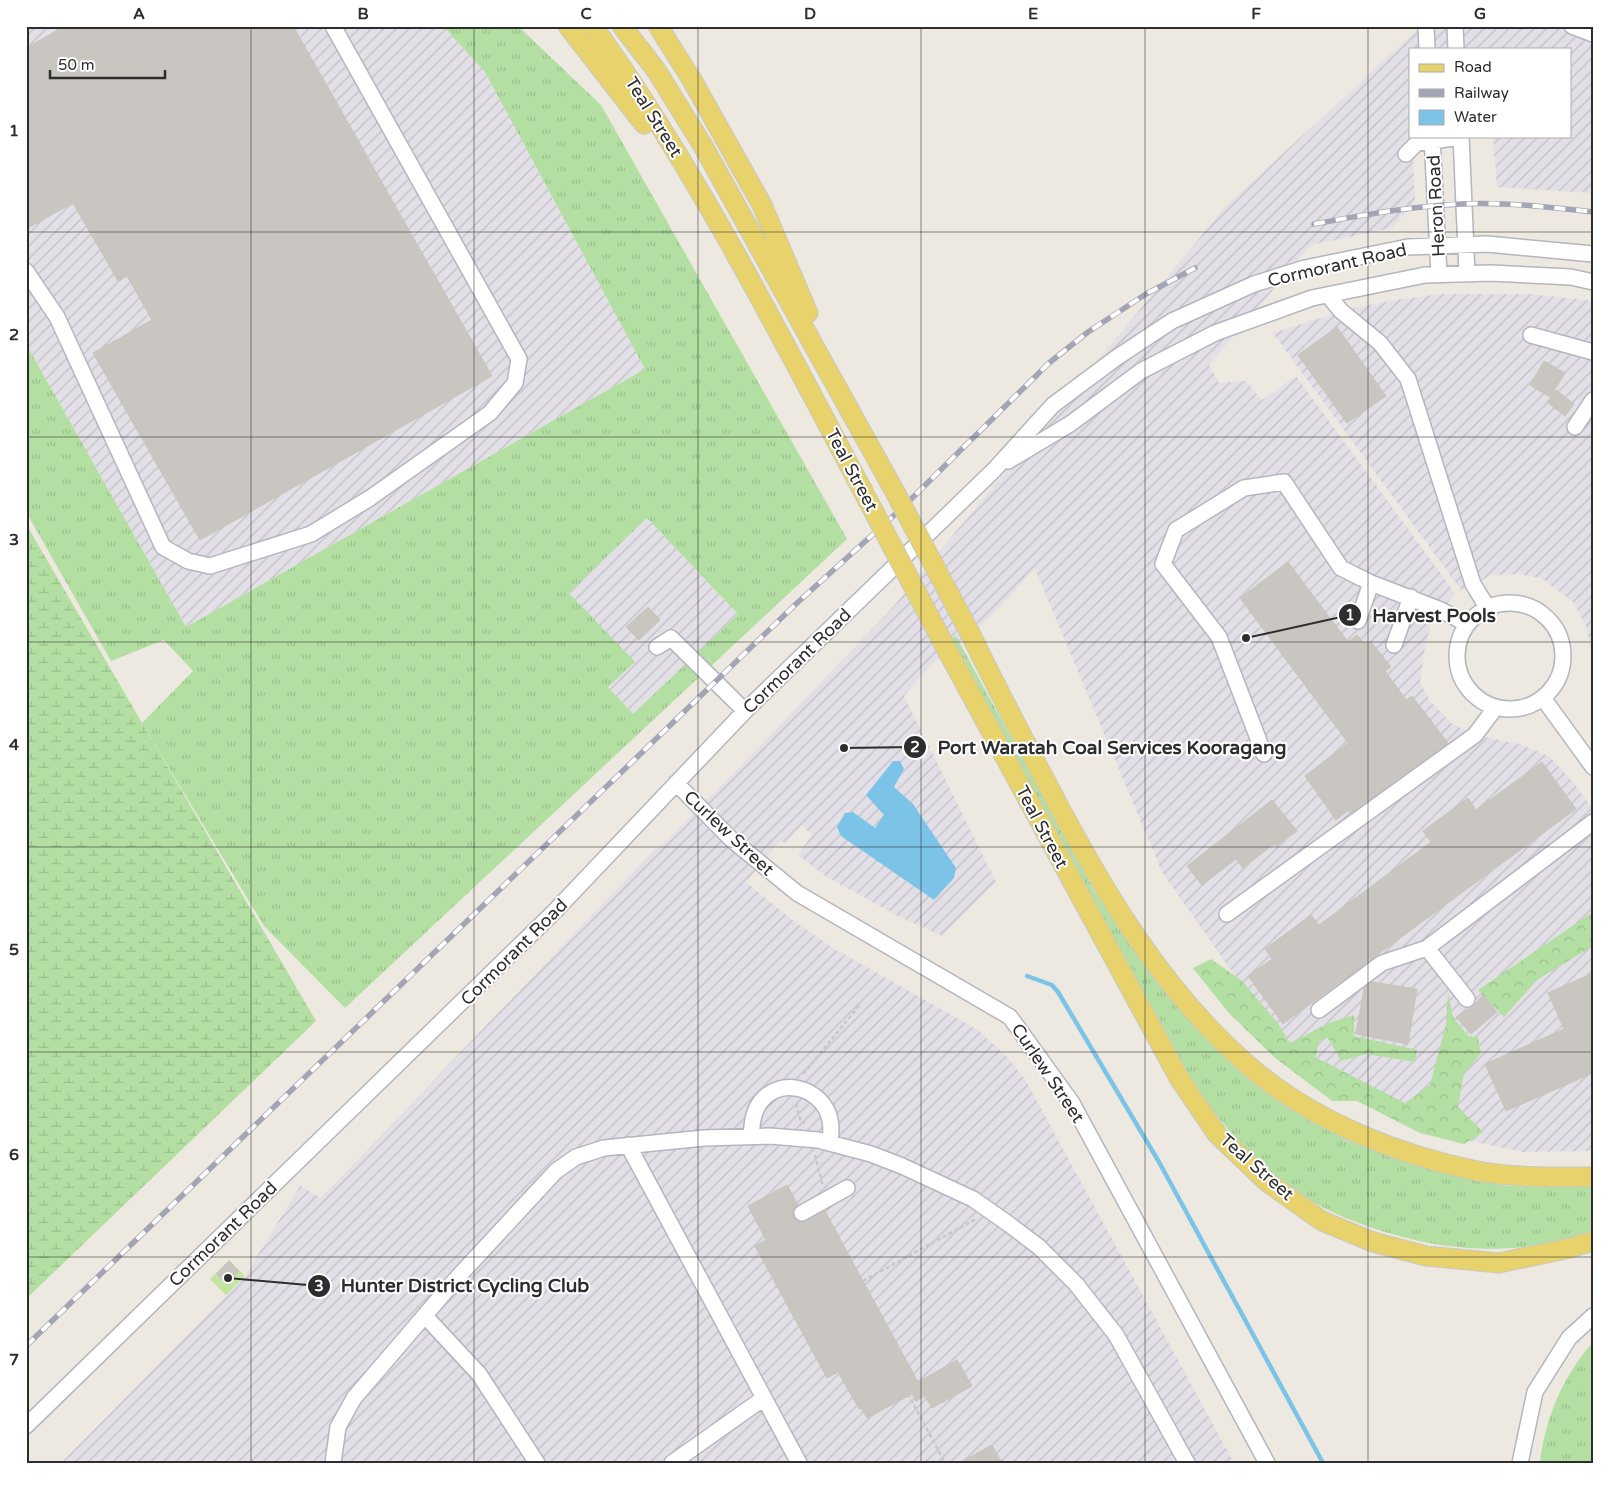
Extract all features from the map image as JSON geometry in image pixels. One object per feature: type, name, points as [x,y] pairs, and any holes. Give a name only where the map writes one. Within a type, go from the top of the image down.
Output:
[{"type":"main road","points":[[568,26],[633,108],[749,278]]},
{"type":"main road","name":"Teal Street","points":[[593,26],[622,67],[680,158],[749,278],[948,652],[1179,1078],[1217,1134],[1266,1181],[1322,1221],[1373,1242],[1426,1256],[1499,1263],[1570,1248],[1593,1241]]},
{"type":"main road","name":"Teal Street","points":[[622,26],[656,70],[703,146],[895,492],[1081,848],[1117,908],[1152,959],[1184,999],[1237,1055],[1282,1091],[1314,1112],[1343,1126],[1408,1153],[1479,1171],[1544,1177],[1593,1177]]},
{"type":"main road","points":[[658,26],[692,80],[762,205],[843,397]]},
{"type":"street","points":[[26,271],[57,317],[163,548],[188,561],[210,566],[311,534],[370,498],[490,413],[515,383],[519,359],[333,26]]},
{"type":"street","points":[[1426,26],[1427,48]]},
{"type":"street","points":[[1455,26],[1456,48]]},
{"type":"street","points":[[1575,27],[1593,34]]},
{"type":"street","points":[[1406,154],[1417,143],[1432,138]]},
{"type":"street","name":"Heron Road","points":[[1432,138],[1439,275]]},
{"type":"street","name":"Heron Road","points":[[1461,138],[1467,274]]},
{"type":"street","name":"Cormorant Road","points":[[26,1426],[499,967],[554,912],[745,711],[994,470],[1053,405],[1116,358],[1172,321],[1254,284],[1306,268],[1408,247],[1466,244],[1487,244],[1593,254]]},
{"type":"street","name":"Cormorant Road","points":[[994,470],[1070,424],[1141,371],[1214,333],[1312,298],[1425,276],[1439,275],[1571,277],[1593,282]]},
{"type":"street","points":[[1328,294],[1341,311],[1380,343],[1408,380],[1473,584],[1488,607]]},
{"type":"street","points":[[1531,335],[1593,352]]},
{"type":"street","points":[[1575,427],[1593,400]]},
{"type":"street","points":[[1264,754],[1219,637],[1163,564],[1176,530],[1244,488],[1284,482],[1341,568],[1372,583],[1411,597],[1467,624]]},
{"type":"street","points":[[1358,621],[1372,583]]},
{"type":"street","points":[[1394,645],[1411,597]]},
{"type":"street","points":[[1508,602],[1529,606],[1546,617],[1555,628],[1561,641],[1563,662],[1556,682],[1543,698],[1521,708],[1496,707],[1474,694],[1460,673],[1457,648],[1467,624],[1476,614],[1488,607],[1508,602]]},
{"type":"street","points":[[657,647],[671,638],[745,711]]},
{"type":"street","points":[[1543,698],[1593,767]]},
{"type":"street","points":[[1226,914],[1475,735],[1496,707]]},
{"type":"street","name":"Curlew Street","points":[[676,783],[731,838],[797,893],[1010,1017],[1072,1103],[1267,1463]]},
{"type":"street","points":[[1319,1010],[1382,963],[1427,948],[1593,822]]},
{"type":"street","points":[[1427,948],[1467,999]]},
{"type":"street","points":[[751,1136],[752,1120],[762,1100],[778,1088],[800,1088],[813,1093],[828,1112],[832,1126],[830,1144]]},
{"type":"street","points":[[332,1463],[338,1428],[354,1398],[424,1316],[556,1171],[576,1156],[604,1148],[628,1145],[704,1138],[770,1136],[830,1144],[902,1166],[973,1199],[1010,1224],[1038,1247],[1076,1284],[1116,1335],[1169,1427],[1186,1463]]},
{"type":"street","points":[[628,1145],[799,1463]]},
{"type":"street","points":[[802,1213],[847,1188]]},
{"type":"street","points":[[424,1316],[479,1374],[537,1463]]},
{"type":"street","points":[[1520,1463],[1535,1392],[1569,1338],[1593,1316]]},
{"type":"street","points":[[672,1463],[764,1398]]},
{"type":"path","points":[[863,1281],[977,1219]]},
{"type":"path","points":[[905,1388],[945,1463]]},
{"type":"shaded area","points":[[26,26],[443,26],[485,72],[645,369],[186,627],[26,344]]},
{"type":"shaded area","points":[[1421,26],[1593,26],[1593,193],[1497,187],[1493,138],[1572,138],[1572,48],[1409,48],[1409,138],[1434,138],[1413,158],[1415,201],[1392,228],[1311,245],[1209,365],[1219,383],[1246,381],[1262,400],[1296,376],[1455,593],[1431,624],[1424,652],[1420,683],[1431,702],[1451,723],[1475,735],[1519,744],[1549,756],[1574,783],[1593,809],[1593,1151],[1523,1152],[1443,1135],[1301,1064],[1232,972],[1162,872],[1035,569],[990,617],[929,667],[904,696],[996,882],[942,936],[896,915],[827,877],[798,855],[812,835],[801,825],[786,844],[781,840],[746,882],[791,919],[833,948],[978,1030],[1005,1055],[1025,1079],[1234,1463],[61,1463],[245,1276],[300,1186],[321,1198],[654,850],[665,842],[726,781],[895,605],[1225,207]]},
{"type":"shaded area","points":[[1441,294],[1531,294],[1593,301],[1593,658],[1586,626],[1574,603],[1543,579],[1519,574],[1493,575],[1461,590],[1273,333],[1349,309]]},
{"type":"shaded area","points":[[647,518],[738,614],[633,714],[608,687],[634,662],[569,593]]},
{"type":"green space","points":[[443,26],[518,26],[601,105],[847,539],[345,1008],[264,926],[142,723],[193,671],[164,640],[111,661],[26,512],[26,344],[186,627],[645,369],[485,72]],"holes":[[[647,518],[738,614],[633,714],[608,687],[635,662],[569,593]]]},
{"type":"green space","points":[[26,524],[316,1021],[26,1299]]},
{"type":"green space","points":[[956,636],[1094,891],[1125,936],[1303,1114],[1349,1141],[1435,1171],[1506,1186],[1593,1187],[1593,1231],[1571,1238],[1525,1247],[1479,1249],[1434,1244],[1384,1232],[1345,1218],[1308,1199],[1271,1172],[1238,1140],[1208,1104],[1181,1064],[1134,982],[951,639]]},
{"type":"green space","points":[[1593,912],[1593,946],[1537,980],[1504,1017],[1478,990]]},
{"type":"green space","points":[[1211,959],[1241,980],[1277,1022],[1290,1043],[1329,1023],[1354,1015],[1354,1036],[1417,1050],[1415,1062],[1366,1054],[1341,1061],[1328,1038],[1320,1040],[1315,1057],[1405,1103],[1430,1085],[1446,1024],[1448,993],[1453,1017],[1468,1036],[1478,1037],[1481,1053],[1464,1074],[1458,1107],[1483,1132],[1464,1144],[1420,1133],[1357,1101],[1332,1101],[1274,1057],[1228,1012],[1193,968]]},
{"type":"green space","points":[[229,1260],[245,1276],[226,1295],[210,1279]]},
{"type":"green space","points":[[1593,1342],[1593,1463],[1540,1463],[1546,1430],[1557,1398],[1582,1355]]},
{"type":"water","points":[[893,761],[900,761],[904,769],[894,787],[913,804],[956,868],[954,878],[934,900],[841,836],[837,827],[845,813],[853,812],[875,828],[884,815],[866,795]]},
{"type":"building","points":[[65,26],[293,26],[492,376],[200,540],[93,353],[152,320],[127,276],[118,281],[73,203],[26,229],[26,48]]},
{"type":"building","points":[[1337,327],[1386,396],[1347,423],[1298,355]]},
{"type":"building","points":[[1544,361],[1565,373],[1550,397],[1530,385]]},
{"type":"building","points":[[1556,390],[1574,404],[1565,416],[1547,402]]},
{"type":"building","points":[[1288,562],[1348,642],[1357,635],[1363,642],[1372,643],[1391,667],[1385,671],[1406,700],[1412,696],[1448,743],[1351,813],[1349,810],[1336,820],[1305,776],[1348,743],[1240,598]]},
{"type":"building","points":[[648,607],[660,620],[639,640],[626,627]]},
{"type":"building","points":[[1542,762],[1576,809],[1283,1024],[1248,976],[1272,959],[1265,949],[1311,915],[1319,925],[1431,842],[1423,831],[1468,798],[1476,810]]},
{"type":"building","points":[[1272,800],[1297,831],[1276,846],[1274,844],[1243,868],[1236,859],[1202,885],[1187,866]]},
{"type":"building","points":[[1593,973],[1593,1073],[1506,1111],[1485,1064],[1564,1029],[1548,993]]},
{"type":"building","points":[[1372,982],[1417,989],[1408,1044],[1356,1034],[1364,988]]},
{"type":"building","points":[[1483,995],[1497,1012],[1471,1034],[1456,1017],[1473,1006]]},
{"type":"building","points":[[787,1185],[798,1205],[793,1212],[797,1221],[806,1221],[825,1211],[918,1382],[957,1360],[972,1386],[932,1408],[925,1396],[916,1401],[912,1394],[867,1418],[861,1408],[859,1409],[838,1372],[827,1378],[755,1246],[766,1240],[748,1206]]},
{"type":"building","points":[[229,1261],[239,1271],[226,1284],[216,1274]]},
{"type":"building","points":[[992,1445],[1002,1463],[959,1463]]},
{"type":"waterway","points":[[1027,976],[1052,985],[1058,992],[1159,1162],[1323,1463]]},
{"type":"railway","points":[[1314,224],[1369,214],[1462,204],[1511,204],[1593,212]]},
{"type":"railway","points":[[26,1346],[797,603],[901,509],[1049,363],[1088,332],[1146,294],[1195,268]]},
{"type":"place","name":"Harvest Pools","points":[[1246,638]]},
{"type":"place","name":"Port Waratah Coal Services Kooragang","points":[[844,748]]},
{"type":"place","name":"Hunter District Cycling Club","points":[[228,1278]]}]
